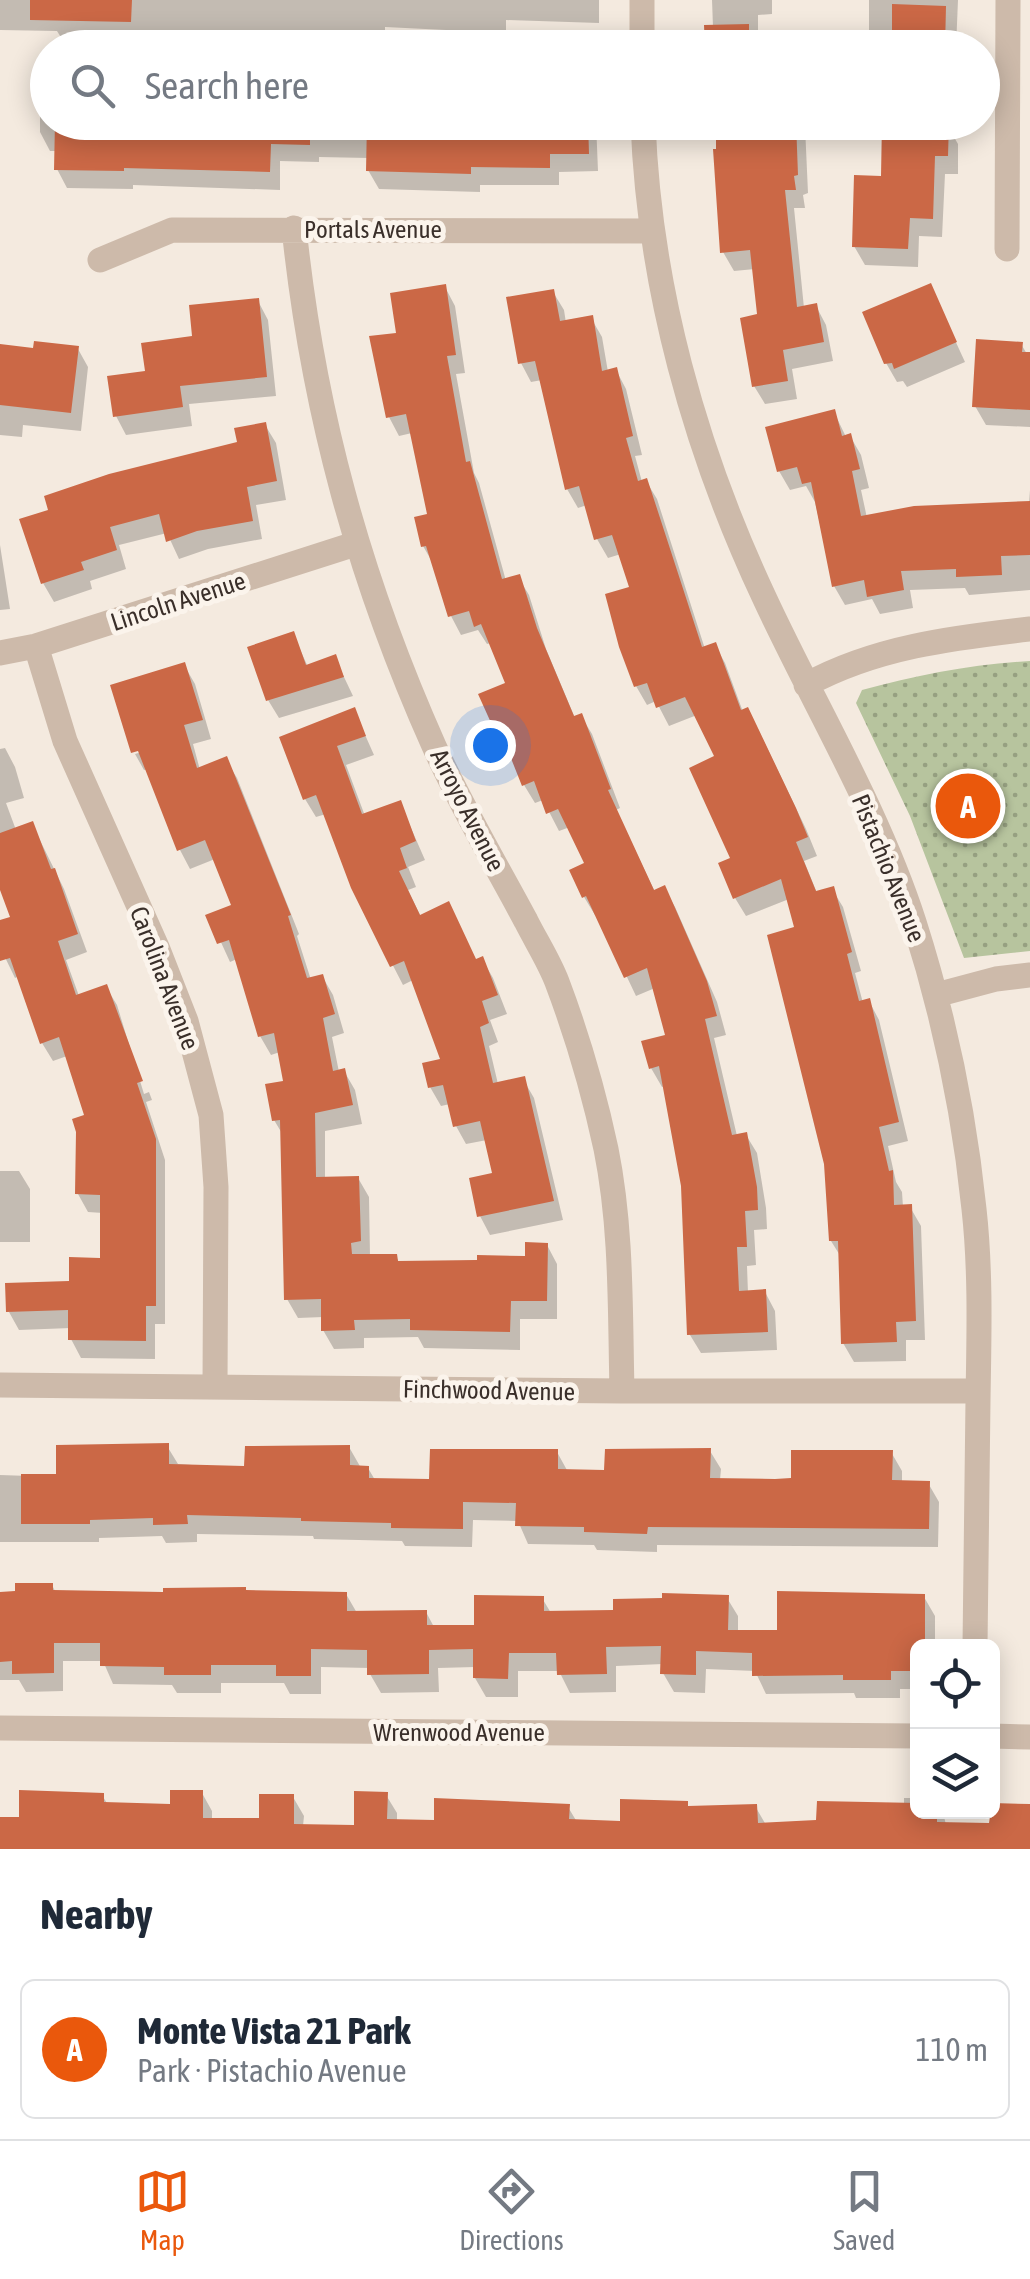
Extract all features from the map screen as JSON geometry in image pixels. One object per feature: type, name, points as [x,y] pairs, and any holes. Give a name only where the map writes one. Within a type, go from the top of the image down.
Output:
[{"type":"street","points":[[642,0],[642,30]]},
{"type":"street","points":[[1008,0],[1008,249]]},
{"type":"street","name":"Pistachio Avenue","points":[[644,140],[651,231],[668,321],[720,495],[806,686],[878,828],[936,995],[960,1102],[975,1212],[979,1292],[975,1639]]},
{"type":"street","name":"Arroyo Avenue","points":[[294,228],[302,309],[322,414],[355,544],[436,749],[556,979],[606,1150],[619,1252],[622,1391]]},
{"type":"street","name":"Portals Avenue","points":[[100,260],[172,230],[651,231]]},
{"type":"street","name":"Lincoln Avenue","points":[[0,653],[36,646],[355,544]]},
{"type":"street","points":[[806,686],[842,665],[937,640],[1030,630]]},
{"type":"street","name":"Carolina Avenue","points":[[36,646],[65,742],[157,947],[186,1022],[211,1115],[216,1187],[215,1386]]},
{"type":"street","points":[[936,995],[1030,974]]},
{"type":"street","name":"Finchwood Avenue","points":[[0,1385],[978,1391]]},
{"type":"street","name":"Wrenwood Avenue","points":[[0,1728],[910,1736]]},
{"type":"street","points":[[1000,1736],[1030,1737]]},
{"type":"green space","points":[[1030,661],[1030,951],[964,958],[910,816],[856,703],[862,690],[924,675]]},
{"type":"building","points":[[30,0],[132,0],[131,22],[30,20]]},
{"type":"building","points":[[892,4],[946,6],[945,30],[892,30]]},
{"type":"building","points":[[749,24],[749,30],[704,30],[704,25]]},
{"type":"building","points":[[55,140],[310,140],[310,145],[271,144],[270,172],[54,170]]},
{"type":"building","points":[[367,140],[589,140],[589,154],[550,154],[550,168],[471,167],[471,174],[366,171]]},
{"type":"building","points":[[716,140],[797,140],[796,190],[785,190],[797,307],[817,303],[824,342],[783,350],[788,381],[752,387],[740,318],[757,314],[750,250],[720,253]]},
{"type":"building","points":[[882,140],[948,140],[948,156],[935,156],[933,219],[910,218],[908,249],[852,247],[854,175],[881,176]]},
{"type":"building","points":[[931,283],[957,342],[894,369],[892,363],[884,364],[862,312]]},
{"type":"building","points":[[446,284],[456,355],[447,356],[466,462],[470,461],[502,579],[520,574],[537,628],[574,716],[582,713],[611,789],[608,790],[654,890],[665,885],[707,981],[717,1016],[705,1019],[732,1135],[747,1132],[757,1187],[758,1210],[745,1211],[747,1247],[737,1247],[739,1291],[766,1289],[768,1332],[687,1335],[681,1186],[659,1066],[649,1069],[641,1041],[665,1035],[647,968],[624,978],[586,896],[582,898],[569,870],[584,863],[558,809],[546,814],[534,781],[522,786],[497,723],[492,725],[478,694],[505,683],[481,624],[474,627],[469,611],[448,617],[426,546],[421,547],[414,517],[427,514],[406,414],[386,418],[369,336],[396,333],[390,293]]},
{"type":"building","points":[[554,289],[560,321],[593,315],[602,371],[617,367],[633,436],[626,438],[638,481],[647,478],[702,647],[716,642],[741,710],[748,707],[796,808],[808,837],[796,842],[816,891],[834,886],[852,952],[847,954],[859,1001],[870,998],[899,1122],[879,1127],[889,1171],[893,1170],[894,1205],[912,1204],[916,1321],[896,1322],[897,1342],[841,1344],[838,1241],[829,1241],[824,1164],[767,935],[794,927],[781,879],[733,899],[718,863],[730,858],[689,768],[714,756],[685,697],[656,708],[647,683],[634,687],[605,594],[629,587],[612,535],[594,540],[579,486],[565,490],[535,361],[518,364],[506,297]]},
{"type":"building","points":[[259,298],[267,377],[180,386],[183,407],[113,417],[107,376],[145,371],[141,343],[192,336],[189,305]]},
{"type":"building","points":[[976,339],[1023,342],[1022,352],[1030,352],[1030,410],[972,407]]},
{"type":"building","points":[[34,341],[79,346],[71,413],[0,405],[0,344],[33,348]]},
{"type":"building","points":[[835,409],[842,436],[851,433],[860,469],[852,471],[861,516],[914,506],[1030,501],[1030,555],[1001,556],[1002,575],[956,577],[956,569],[901,571],[904,590],[867,597],[864,580],[832,587],[811,482],[802,484],[797,467],[777,472],[765,427]]},
{"type":"building","points":[[266,422],[277,481],[247,487],[253,521],[197,531],[166,542],[159,514],[110,527],[117,550],[81,562],[84,570],[41,584],[19,519],[48,510],[44,496],[109,474],[237,442],[234,428]]},
{"type":"building","points":[[294,631],[306,665],[336,654],[344,677],[266,701],[247,647]]},
{"type":"building","points":[[185,662],[203,720],[184,725],[197,768],[227,756],[291,915],[288,916],[307,978],[323,974],[335,1014],[323,1018],[333,1071],[345,1068],[353,1105],[315,1113],[316,1177],[359,1176],[361,1241],[351,1243],[352,1254],[397,1254],[398,1261],[477,1260],[477,1255],[525,1256],[525,1242],[548,1243],[547,1301],[511,1301],[510,1332],[410,1330],[410,1319],[354,1320],[355,1330],[321,1331],[321,1299],[284,1300],[280,1120],[272,1121],[265,1084],[283,1081],[274,1033],[258,1037],[229,940],[217,944],[205,915],[231,905],[205,840],[177,851],[138,751],[131,753],[110,685]]},
{"type":"building","points":[[355,707],[366,736],[337,746],[362,814],[401,800],[416,841],[400,848],[407,868],[399,871],[420,915],[449,901],[476,959],[483,956],[498,995],[482,1001],[489,1023],[480,1027],[493,1083],[525,1076],[554,1201],[477,1217],[469,1178],[492,1173],[480,1121],[453,1127],[443,1085],[428,1088],[422,1063],[440,1059],[404,961],[390,967],[351,888],[316,795],[303,800],[279,737]]},
{"type":"building","points":[[33,821],[51,869],[55,868],[78,934],[58,941],[76,995],[107,984],[143,1081],[137,1083],[156,1139],[156,1306],[146,1306],[146,1341],[68,1340],[68,1310],[6,1312],[5,1283],[69,1281],[69,1257],[100,1258],[100,1195],[75,1194],[76,1132],[72,1119],[84,1115],[59,1037],[40,1044],[10,958],[0,961],[0,920],[10,917],[0,890],[0,833]]},
{"type":"building","points":[[169,1443],[169,1464],[244,1466],[245,1446],[350,1445],[350,1465],[369,1466],[369,1478],[429,1479],[430,1449],[558,1449],[558,1469],[604,1470],[605,1449],[711,1448],[710,1478],[775,1479],[791,1478],[791,1450],[893,1450],[892,1480],[930,1481],[929,1529],[648,1527],[647,1534],[584,1532],[584,1527],[515,1526],[516,1503],[463,1502],[463,1529],[187,1515],[188,1524],[153,1525],[153,1518],[90,1520],[90,1524],[21,1524],[21,1474],[56,1474],[56,1445]]},
{"type":"building","points":[[15,1583],[53,1583],[53,1590],[163,1592],[163,1588],[246,1587],[347,1592],[347,1611],[427,1610],[427,1625],[474,1625],[474,1595],[544,1596],[544,1611],[613,1610],[613,1599],[662,1598],[662,1593],[729,1595],[728,1630],[777,1630],[777,1591],[925,1594],[925,1639],[910,1639],[910,1671],[891,1671],[891,1680],[843,1680],[843,1675],[752,1676],[752,1653],[696,1651],[696,1675],[660,1674],[661,1646],[606,1647],[607,1674],[557,1675],[556,1653],[509,1653],[508,1679],[473,1678],[473,1649],[429,1650],[429,1674],[367,1675],[367,1650],[311,1649],[311,1676],[276,1676],[276,1665],[211,1665],[211,1675],[164,1675],[164,1667],[100,1666],[100,1643],[54,1643],[54,1673],[12,1674],[12,1661],[0,1662],[0,1592],[15,1591]]},
{"type":"building","points":[[19,1790],[104,1793],[104,1802],[170,1804],[170,1790],[203,1790],[203,1818],[259,1818],[259,1794],[294,1794],[294,1824],[354,1825],[354,1791],[388,1792],[387,1819],[434,1820],[434,1798],[570,1804],[569,1819],[620,1821],[620,1799],[688,1801],[688,1806],[757,1804],[758,1823],[816,1820],[817,1801],[910,1803],[910,1819],[989,1823],[990,1819],[1000,1819],[1000,1803],[1030,1804],[1030,1849],[0,1849],[0,1817],[19,1817]]},
{"type":"place","name":"Monte Vista 21 Park","points":[[968,806]]}]
